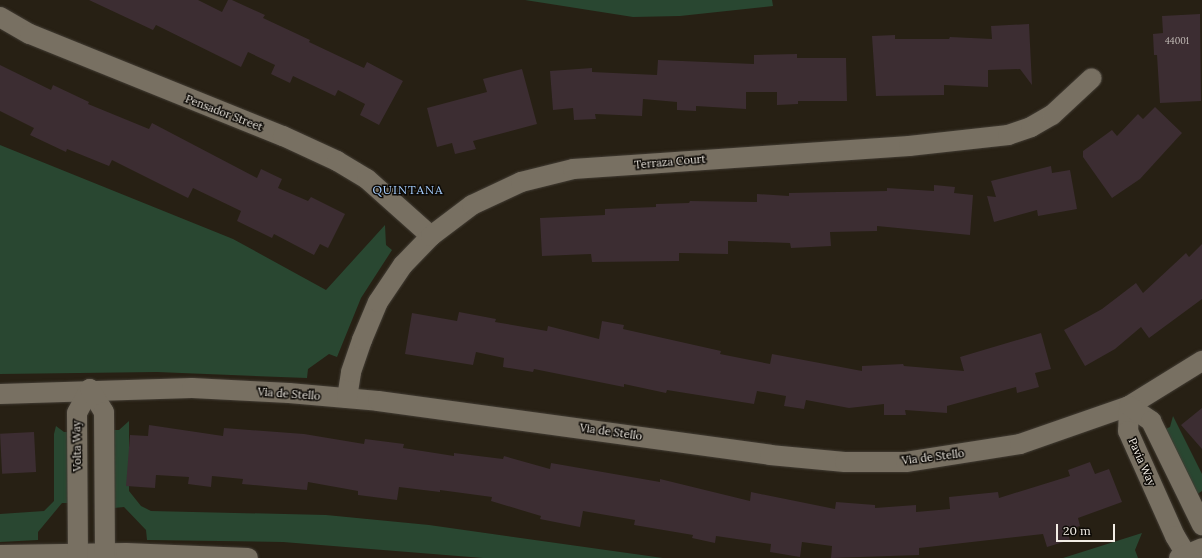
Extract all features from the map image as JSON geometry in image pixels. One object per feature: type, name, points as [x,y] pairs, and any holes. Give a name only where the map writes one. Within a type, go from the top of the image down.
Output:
[{"type":"street","name":"Pensador Street","points":[[0,17],[30,34],[283,136],[337,161],[367,179],[431,236]]},
{"type":"street","name":"Terraza Court","points":[[347,398],[351,372],[378,302],[404,265],[431,236],[472,205],[521,182],[573,169],[909,146],[1008,135],[1031,128],[1052,115],[1092,78]]},
{"type":"street","name":"Via de Stello","points":[[0,394],[90,389],[192,388],[347,398],[549,423],[770,455],[845,462],[906,462],[1020,444],[1129,406],[1202,361]]},
{"type":"street","points":[[90,389],[104,412],[105,555]]},
{"type":"street","name":"Volta Way","points":[[78,555],[77,413],[90,389]]},
{"type":"street","points":[[1129,406],[1151,421],[1202,526]]},
{"type":"street","name":"Pavia Way","points":[[1129,406],[1128,431],[1175,536],[1189,555]]},
{"type":"street","points":[[0,555],[105,555],[248,558]]},
{"type":"green space","points":[[525,0],[772,0],[773,6],[680,16],[633,17]]},
{"type":"green space","points":[[0,145],[233,239],[326,290],[385,225],[386,245],[392,250],[361,298],[337,357],[329,354],[308,369],[307,378],[157,372],[0,374]]},
{"type":"green space","points":[[1173,416],[1202,474],[1202,491],[1196,495],[1163,430],[1170,427]]},
{"type":"green space","points":[[129,421],[129,491],[141,506],[151,511],[326,515],[429,525],[663,558],[483,558],[283,542],[147,540],[146,530],[124,507],[114,508],[113,430],[119,430]]},
{"type":"green space","points":[[56,426],[64,432],[70,432],[70,503],[62,503],[38,532],[38,540],[0,542],[0,514],[44,511],[54,501],[54,434]]},
{"type":"green space","points":[[1142,533],[1135,550],[1138,558],[1063,558]]},
{"type":"building","points":[[89,0],[198,0],[222,12],[228,0],[232,0],[265,15],[263,18],[310,40],[309,42],[364,68],[367,62],[403,81],[379,125],[360,115],[365,104],[338,90],[335,96],[293,76],[290,83],[271,74],[275,65],[248,52],[241,67],[156,25],[153,30]]},
{"type":"building","points":[[1200,14],[1201,101],[1160,103],[1157,55],[1154,55],[1153,34],[1163,33],[1162,16]]},
{"type":"building","points":[[1029,24],[1032,85],[1020,69],[988,70],[988,87],[944,85],[944,95],[876,96],[872,36],[895,35],[895,39],[949,39],[950,37],[992,39],[991,26]]},
{"type":"building","points":[[797,54],[797,58],[846,58],[847,101],[798,101],[798,104],[777,105],[777,92],[746,92],[746,109],[696,106],[696,111],[677,110],[677,102],[643,99],[642,116],[595,114],[596,119],[574,120],[573,108],[553,110],[550,71],[592,68],[592,72],[657,75],[658,60],[754,64],[754,55]]},
{"type":"building","points":[[0,65],[51,90],[53,85],[89,102],[88,104],[149,129],[152,123],[257,178],[261,169],[282,179],[278,188],[308,201],[311,197],[345,214],[328,248],[320,244],[314,255],[274,234],[272,238],[237,221],[241,211],[193,188],[188,198],[112,160],[109,166],[67,149],[66,152],[30,135],[34,128],[0,111]]},
{"type":"building","points":[[522,69],[537,124],[473,141],[476,149],[455,154],[452,143],[437,147],[427,108],[487,92],[483,79]]},
{"type":"building","points":[[1155,107],[1182,133],[1140,179],[1112,198],[1083,157],[1083,151],[1112,130],[1117,136],[1138,114],[1143,119]]},
{"type":"building","points":[[1051,166],[1052,173],[1070,170],[1077,209],[1038,216],[1037,210],[994,222],[987,196],[996,197],[991,181]]},
{"type":"building","points":[[934,185],[955,187],[954,193],[973,195],[970,235],[877,226],[877,231],[830,232],[831,246],[791,248],[790,243],[728,241],[728,254],[679,253],[679,261],[592,262],[591,254],[542,256],[540,218],[605,215],[605,209],[656,207],[656,204],[689,203],[690,201],[757,202],[757,194],[789,196],[789,193],[887,191],[887,188],[934,191]]},
{"type":"building","points":[[1202,244],[1202,299],[1149,338],[1141,327],[1115,349],[1085,366],[1064,330],[1102,309],[1136,283],[1143,293],[1186,253],[1189,257]]},
{"type":"building","points":[[459,312],[496,319],[495,322],[547,331],[548,326],[599,339],[602,321],[624,325],[623,329],[721,351],[720,354],[770,364],[772,354],[862,371],[862,366],[903,364],[904,366],[964,371],[960,357],[1041,333],[1051,369],[1035,373],[1039,387],[1017,393],[1016,387],[947,406],[947,413],[905,410],[906,415],[884,415],[884,404],[849,408],[806,400],[804,409],[784,406],[786,396],[757,391],[754,404],[667,390],[666,393],[624,384],[624,387],[534,369],[533,372],[503,367],[504,358],[476,352],[473,365],[405,354],[412,313],[457,321]]},
{"type":"building","points":[[1202,408],[1202,449],[1181,425]]},
{"type":"building","points":[[149,425],[223,436],[224,428],[304,434],[364,444],[365,439],[404,444],[403,448],[454,456],[454,453],[503,459],[504,456],[550,469],[551,463],[660,482],[660,479],[750,501],[751,492],[835,509],[836,502],[875,505],[875,508],[916,505],[916,512],[950,509],[949,497],[998,492],[999,498],[1070,476],[1068,470],[1090,462],[1095,474],[1109,469],[1122,502],[1078,518],[1080,526],[1067,530],[1070,540],[1047,547],[1043,534],[919,548],[919,555],[831,558],[832,546],[802,542],[800,557],[770,552],[771,544],[716,536],[715,543],[692,538],[693,535],[634,525],[635,520],[583,511],[580,527],[540,519],[541,516],[491,501],[492,497],[440,490],[440,492],[399,487],[397,500],[358,495],[358,491],[308,482],[307,490],[242,484],[243,479],[212,476],[211,487],[188,484],[189,477],[156,475],[155,488],[126,486],[130,435],[148,436]]},
{"type":"building","points":[[34,432],[36,472],[2,474],[0,434]]},
{"type":"district","name":"QUINTANA","points":[[408,190]]}]
